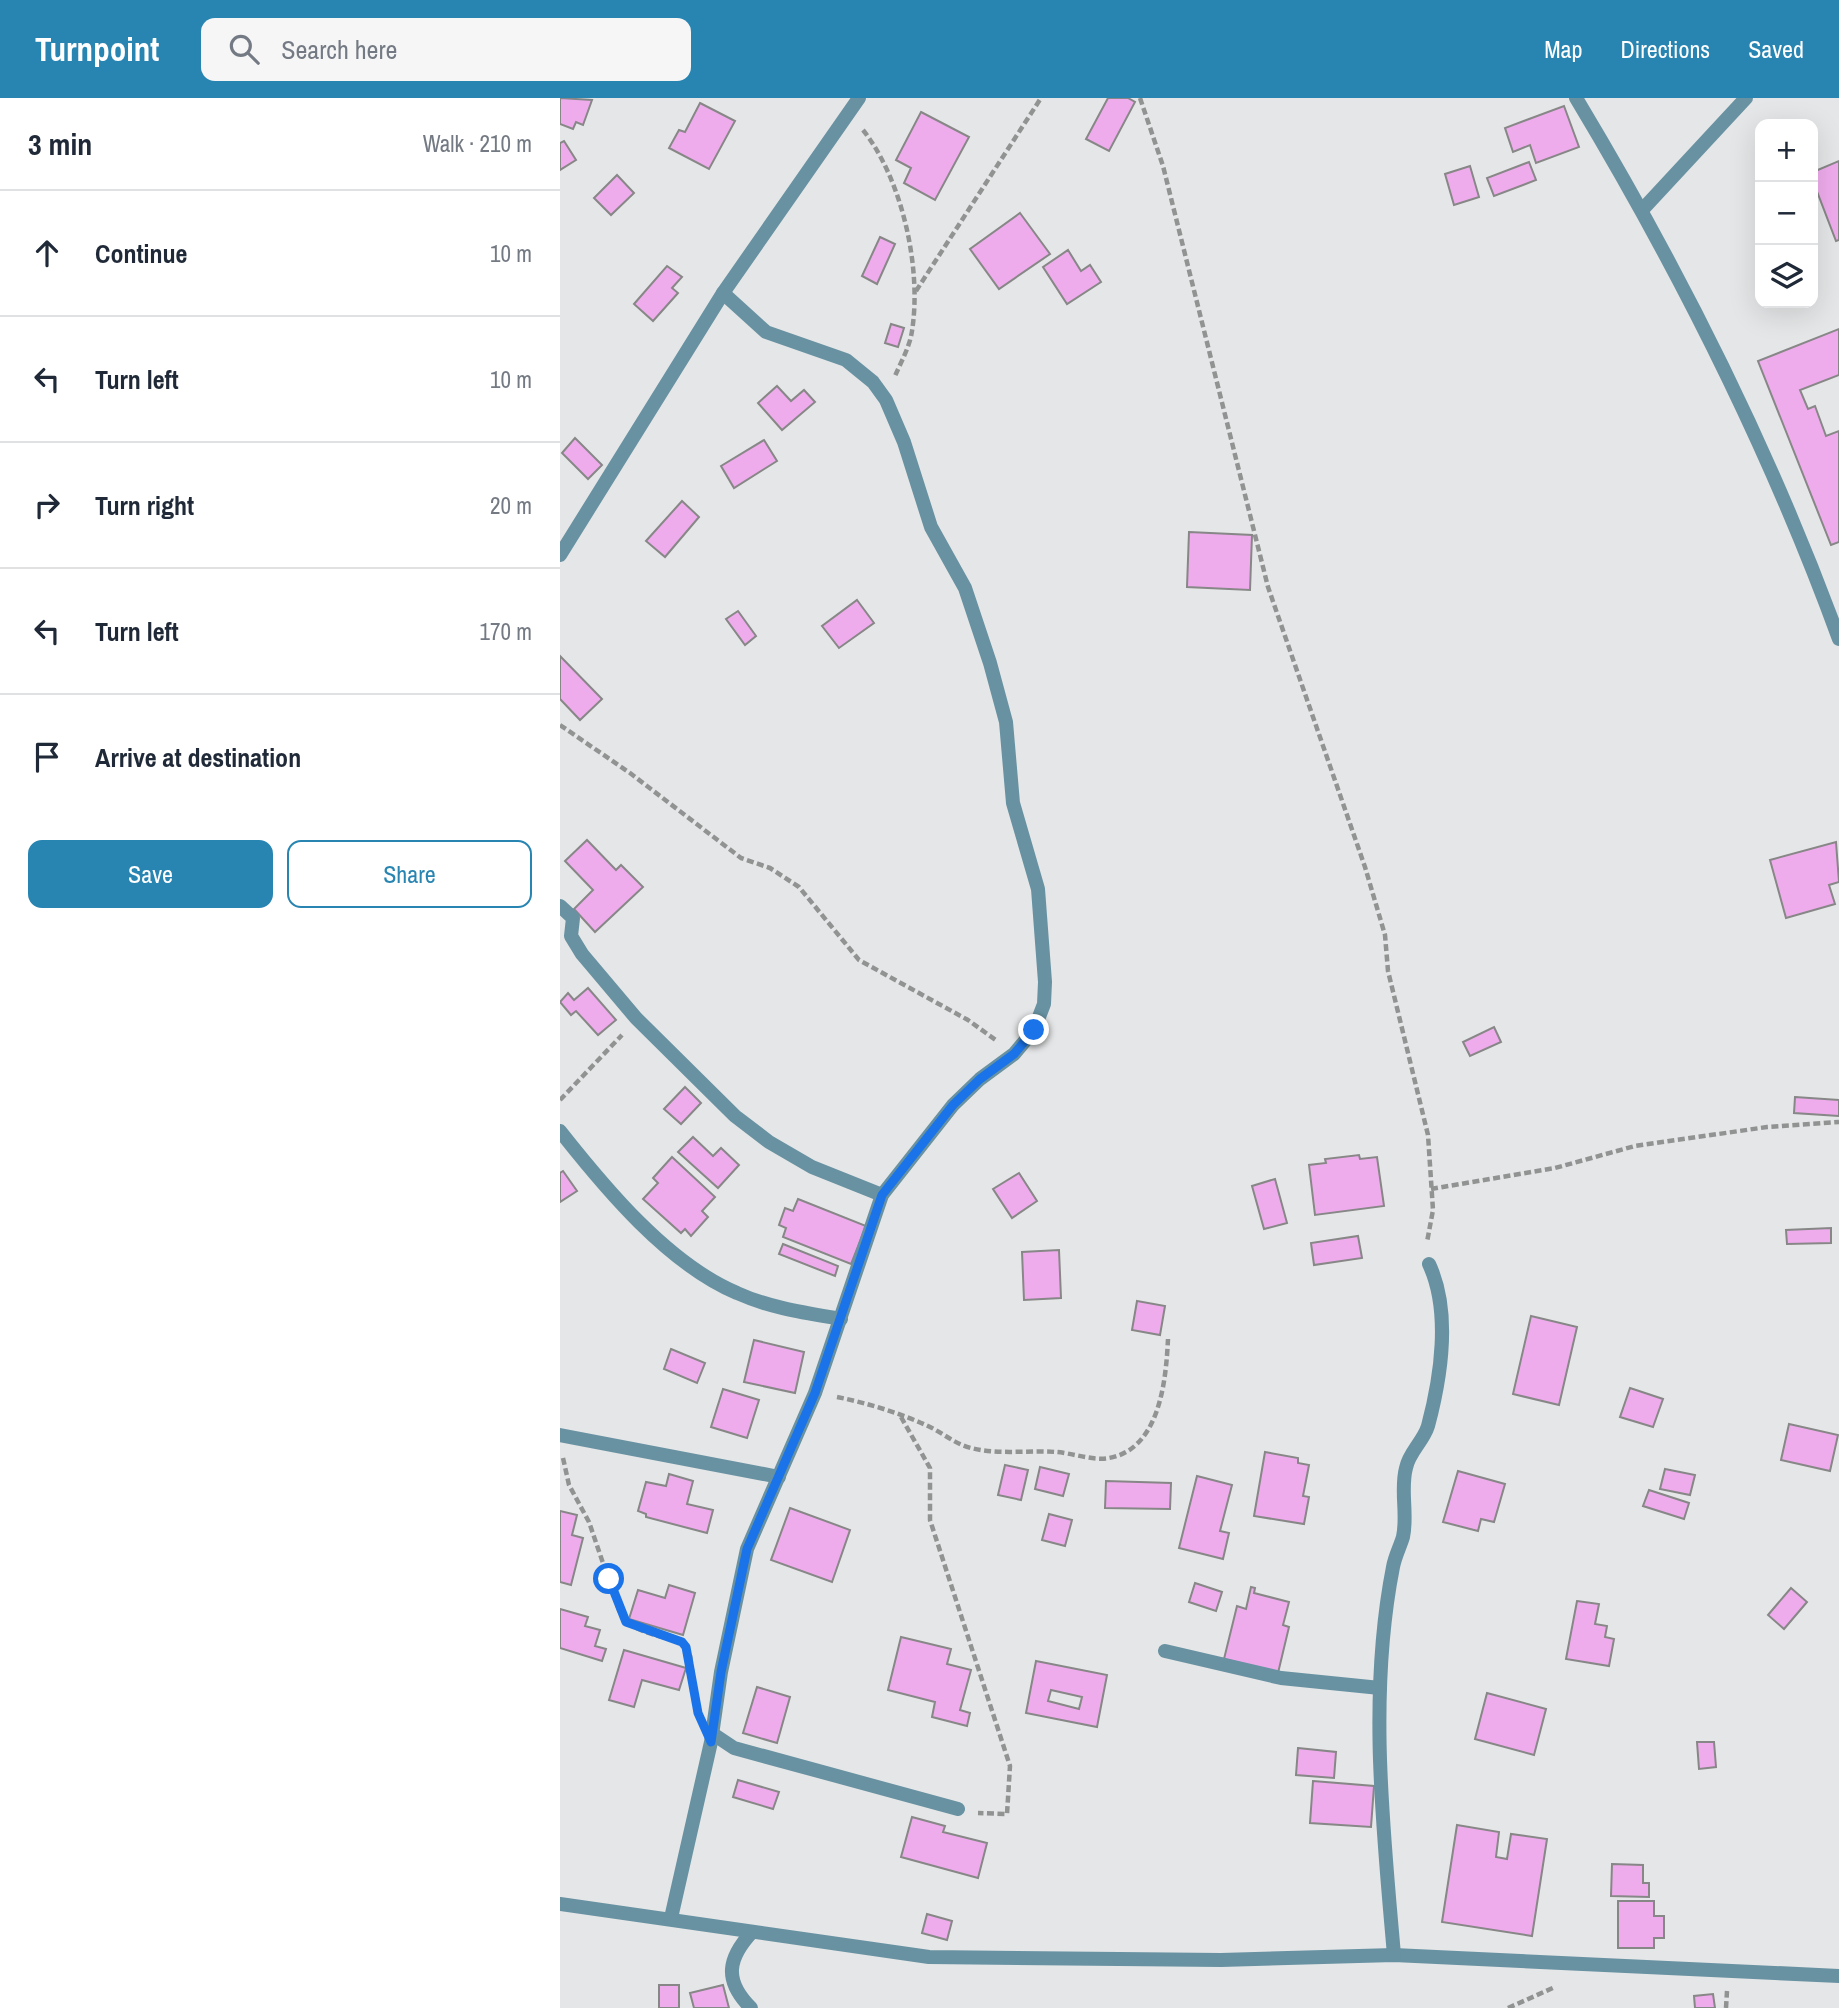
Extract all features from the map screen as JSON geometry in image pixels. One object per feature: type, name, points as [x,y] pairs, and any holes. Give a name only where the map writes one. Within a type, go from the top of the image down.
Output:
[{"type":"street","points":[[560,555],[723,293],[859,98]]},
{"type":"street","points":[[1576,98],[1643,209],[1760,440],[1839,639]]},
{"type":"street","points":[[1643,209],[1746,98]]},
{"type":"street","points":[[671,1917],[713,1734],[721,1672],[747,1549],[815,1393],[882,1195],[953,1105],[980,1079],[1014,1054],[1034,1030],[1044,1004],[1045,982],[1038,889],[1013,803],[1006,722],[965,588],[931,527],[904,442],[886,400],[873,382],[846,360],[766,332],[723,293]]},
{"type":"street","points":[[560,906],[573,918],[572,943],[636,1018],[735,1116],[769,1142],[812,1167],[882,1195]]},
{"type":"street","points":[[560,1131],[611,1190],[656,1236],[695,1269],[736,1293],[788,1310],[841,1319]]},
{"type":"street","points":[[1394,1955],[1385,1852],[1381,1688],[1393,1566],[1404,1526],[1403,1479],[1406,1464],[1428,1426],[1442,1337],[1436,1278],[1429,1264]]},
{"type":"street","points":[[560,1436],[779,1477]]},
{"type":"street","points":[[1165,1651],[1281,1678],[1381,1688]]},
{"type":"street","points":[[713,1734],[734,1748],[958,1809]]},
{"type":"street","points":[[560,1904],[671,1917],[752,1932],[929,1956],[1221,1960],[1394,1955],[1839,1976]]},
{"type":"street","points":[[751,2008],[736,1988],[730,1969],[736,1950],[752,1932]]},
{"type":"path","points":[[916,291],[1041,98]]},
{"type":"path","points":[[1140,98],[1163,166],[1268,587],[1361,855],[1385,935],[1388,971],[1428,1135],[1433,1210],[1427,1251],[1429,1264]]},
{"type":"path","points":[[849,112],[880,151],[895,186],[916,291],[912,333],[886,400]]},
{"type":"path","points":[[560,726],[630,773],[741,858],[770,868],[799,887],[859,960],[968,1020],[1014,1054]]},
{"type":"path","points":[[560,1100],[569,1094],[636,1018]]},
{"type":"path","points":[[1432,1189],[1555,1168],[1635,1146],[1766,1127],[1839,1122]]},
{"type":"path","points":[[815,1393],[857,1401],[929,1426],[968,1448],[990,1451],[1035,1450],[1107,1459],[1128,1452],[1146,1433],[1161,1401],[1168,1339]]},
{"type":"path","points":[[901,1417],[930,1468],[930,1520],[1010,1766],[1007,1814]]},
{"type":"path","points":[[562,1454],[569,1485],[589,1522],[620,1613],[626,1622],[638,1628],[682,1642],[690,1655],[695,1692]]},
{"type":"building","points":[[560,98],[592,100],[583,125],[576,122],[573,129],[560,124]]},
{"type":"building","points":[[1108,98],[1128,98],[1135,102],[1109,151],[1086,139]]},
{"type":"building","points":[[700,103],[735,121],[709,169],[669,148],[679,130],[685,132]]},
{"type":"building","points":[[1564,106],[1579,147],[1536,163],[1530,145],[1513,152],[1505,128]]},
{"type":"building","points":[[921,112],[969,137],[935,200],[904,183],[911,168],[896,160]]},
{"type":"building","points":[[564,141],[576,160],[560,170],[560,143]]},
{"type":"building","points":[[1839,161],[1839,240],[1836,241],[1818,194],[1818,170]]},
{"type":"building","points":[[1529,162],[1536,180],[1494,196],[1487,178]]},
{"type":"building","points":[[1470,166],[1479,197],[1454,205],[1445,174]]},
{"type":"building","points":[[617,175],[634,193],[611,215],[594,198]]},
{"type":"building","points":[[1020,213],[1050,254],[999,289],[970,249]]},
{"type":"building","points":[[880,237],[895,244],[877,284],[862,276]]},
{"type":"building","points":[[1068,250],[1081,271],[1090,265],[1101,282],[1067,304],[1043,267]]},
{"type":"building","points":[[667,266],[682,277],[672,288],[678,293],[653,321],[634,304]]},
{"type":"building","points":[[891,324],[904,328],[898,347],[885,343]]},
{"type":"building","points":[[1839,329],[1839,375],[1800,390],[1808,409],[1815,406],[1826,436],[1839,431],[1839,542],[1831,545],[1758,361]]},
{"type":"building","points":[[777,386],[791,401],[804,390],[815,402],[782,430],[758,403]]},
{"type":"building","points":[[575,438],[602,465],[588,479],[562,453]]},
{"type":"building","points":[[764,440],[777,461],[734,488],[721,466]]},
{"type":"building","points":[[682,501],[699,517],[665,557],[646,541]]},
{"type":"building","points":[[1189,532],[1252,535],[1250,590],[1187,587]]},
{"type":"building","points":[[857,600],[874,623],[839,648],[822,626]]},
{"type":"building","points":[[738,611],[756,636],[745,645],[726,619]]},
{"type":"building","points":[[560,656],[602,699],[580,720],[560,699]]},
{"type":"building","points":[[587,840],[616,870],[621,865],[643,887],[595,932],[574,909],[593,890],[565,861]]},
{"type":"building","points":[[1836,842],[1839,882],[1829,885],[1835,904],[1786,918],[1770,860]]},
{"type":"building","points":[[588,988],[616,1020],[598,1035],[576,1011],[571,1015],[560,1002],[568,993],[574,1000]]},
{"type":"building","points":[[1494,1027],[1501,1042],[1470,1056],[1463,1042]]},
{"type":"building","points":[[685,1087],[701,1103],[681,1124],[664,1109]]},
{"type":"building","points":[[1795,1097],[1839,1100],[1839,1116],[1794,1113]]},
{"type":"building","points":[[693,1137],[713,1156],[721,1148],[739,1165],[718,1188],[678,1152]]},
{"type":"building","points":[[1359,1155],[1360,1159],[1377,1157],[1384,1206],[1315,1215],[1309,1165],[1326,1163],[1325,1159]]},
{"type":"building","points":[[672,1157],[715,1197],[702,1211],[708,1217],[691,1236],[685,1229],[681,1233],[643,1199],[658,1183],[653,1178]]},
{"type":"building","points":[[563,1171],[577,1191],[560,1202],[560,1173]]},
{"type":"building","points":[[1019,1173],[1037,1201],[1012,1218],[993,1189]]},
{"type":"building","points":[[1275,1179],[1287,1223],[1264,1229],[1252,1186]]},
{"type":"building","points":[[798,1199],[866,1226],[851,1264],[783,1237],[786,1228],[779,1225],[785,1208],[793,1211]]},
{"type":"building","points":[[1831,1228],[1831,1243],[1787,1244],[1786,1230]]},
{"type":"building","points":[[1358,1236],[1362,1258],[1314,1265],[1311,1243]]},
{"type":"building","points":[[783,1244],[838,1266],[835,1276],[779,1254]]},
{"type":"building","points":[[1059,1250],[1061,1298],[1024,1300],[1022,1252]]},
{"type":"building","points":[[1137,1301],[1165,1306],[1160,1335],[1132,1330]]},
{"type":"building","points":[[1531,1316],[1577,1327],[1559,1405],[1513,1394]]},
{"type":"building","points":[[754,1340],[804,1352],[795,1393],[744,1382]]},
{"type":"building","points":[[671,1349],[705,1363],[697,1383],[664,1369]]},
{"type":"building","points":[[1630,1388],[1663,1399],[1653,1427],[1620,1417]]},
{"type":"building","points":[[723,1389],[759,1400],[747,1438],[711,1427]]},
{"type":"building","points":[[1789,1424],[1838,1435],[1830,1471],[1781,1460]]},
{"type":"building","points":[[1265,1452],[1298,1458],[1298,1463],[1309,1465],[1303,1496],[1309,1497],[1304,1524],[1254,1516]]},
{"type":"building","points":[[1005,1465],[1028,1470],[1021,1500],[998,1495]]},
{"type":"building","points":[[1040,1467],[1069,1474],[1063,1496],[1035,1489]]},
{"type":"building","points":[[1665,1469],[1695,1475],[1690,1495],[1660,1489]]},
{"type":"building","points":[[1458,1471],[1505,1484],[1494,1522],[1481,1519],[1478,1531],[1443,1522]]},
{"type":"building","points":[[669,1474],[693,1481],[687,1504],[713,1510],[707,1533],[646,1517],[646,1514],[638,1511],[646,1482],[666,1486]]},
{"type":"building","points":[[1197,1476],[1232,1485],[1220,1531],[1229,1533],[1223,1559],[1179,1548]]},
{"type":"building","points":[[1106,1481],[1171,1483],[1170,1509],[1105,1508]]},
{"type":"building","points":[[1649,1490],[1689,1503],[1684,1519],[1643,1506]]},
{"type":"building","points":[[790,1508],[850,1530],[832,1582],[771,1560]]},
{"type":"building","points":[[560,1511],[577,1515],[572,1535],[583,1538],[571,1585],[560,1582]]},
{"type":"building","points":[[1049,1514],[1072,1520],[1065,1546],[1042,1540]]},
{"type":"building","points":[[1195,1583],[1222,1592],[1216,1611],[1189,1602]]},
{"type":"building","points":[[669,1585],[695,1593],[683,1635],[629,1619],[638,1590],[665,1598]]},
{"type":"building","points":[[1251,1587],[1255,1588],[1254,1593],[1289,1602],[1283,1625],[1289,1627],[1278,1673],[1224,1659],[1237,1606],[1246,1609]]},
{"type":"building","points":[[1791,1588],[1807,1602],[1784,1629],[1768,1615]]},
{"type":"building","points":[[1577,1601],[1599,1604],[1595,1624],[1607,1626],[1605,1637],[1614,1639],[1609,1666],[1566,1659]]},
{"type":"building","points":[[560,1609],[588,1617],[585,1626],[600,1630],[595,1646],[606,1649],[602,1661],[560,1648]]},
{"type":"building","points":[[901,1637],[951,1649],[947,1664],[971,1670],[960,1710],[970,1713],[967,1726],[932,1717],[935,1702],[888,1690]]},
{"type":"building","points":[[624,1650],[686,1668],[679,1690],[642,1680],[634,1707],[609,1700]]},
{"type":"building","points":[[1036,1661],[1107,1675],[1097,1727],[1026,1713]],"holes":[[[1051,1690],[1082,1697],[1079,1709],[1048,1701]]]},
{"type":"building","points":[[757,1687],[790,1697],[777,1743],[743,1733]]},
{"type":"building","points":[[1487,1693],[1546,1709],[1534,1755],[1475,1739]]},
{"type":"building","points":[[1697,1742],[1714,1742],[1716,1767],[1699,1769]]},
{"type":"building","points":[[1298,1748],[1336,1752],[1334,1778],[1296,1775]]},
{"type":"building","points":[[738,1780],[779,1792],[773,1809],[733,1797]]},
{"type":"building","points":[[1313,1781],[1374,1786],[1371,1827],[1310,1823]]},
{"type":"building","points":[[912,1817],[945,1826],[943,1832],[987,1843],[978,1878],[901,1857]]},
{"type":"building","points":[[1457,1825],[1499,1832],[1496,1857],[1507,1859],[1511,1834],[1547,1839],[1532,1936],[1442,1922]]},
{"type":"building","points":[[1612,1864],[1643,1865],[1643,1883],[1649,1883],[1649,1897],[1611,1896]]},
{"type":"building","points":[[1618,1901],[1654,1901],[1654,1916],[1664,1916],[1664,1938],[1654,1938],[1654,1948],[1618,1948]]},
{"type":"building","points":[[927,1914],[952,1921],[947,1940],[922,1933]]},
{"type":"building","points":[[659,1985],[679,1985],[679,2008],[659,2008]]},
{"type":"building","points":[[723,1985],[729,2008],[694,2008],[690,1993]]},
{"type":"building","points":[[1713,1994],[1715,2008],[1695,2008],[1694,1996]]},
{"type":"route","points":[[609,1579],[620,1613],[626,1622],[682,1642],[686,1647],[690,1655],[698,1713],[711,1742],[721,1672],[747,1549],[815,1393],[882,1195],[953,1105],[980,1079],[1014,1054],[1034,1030]]}]
